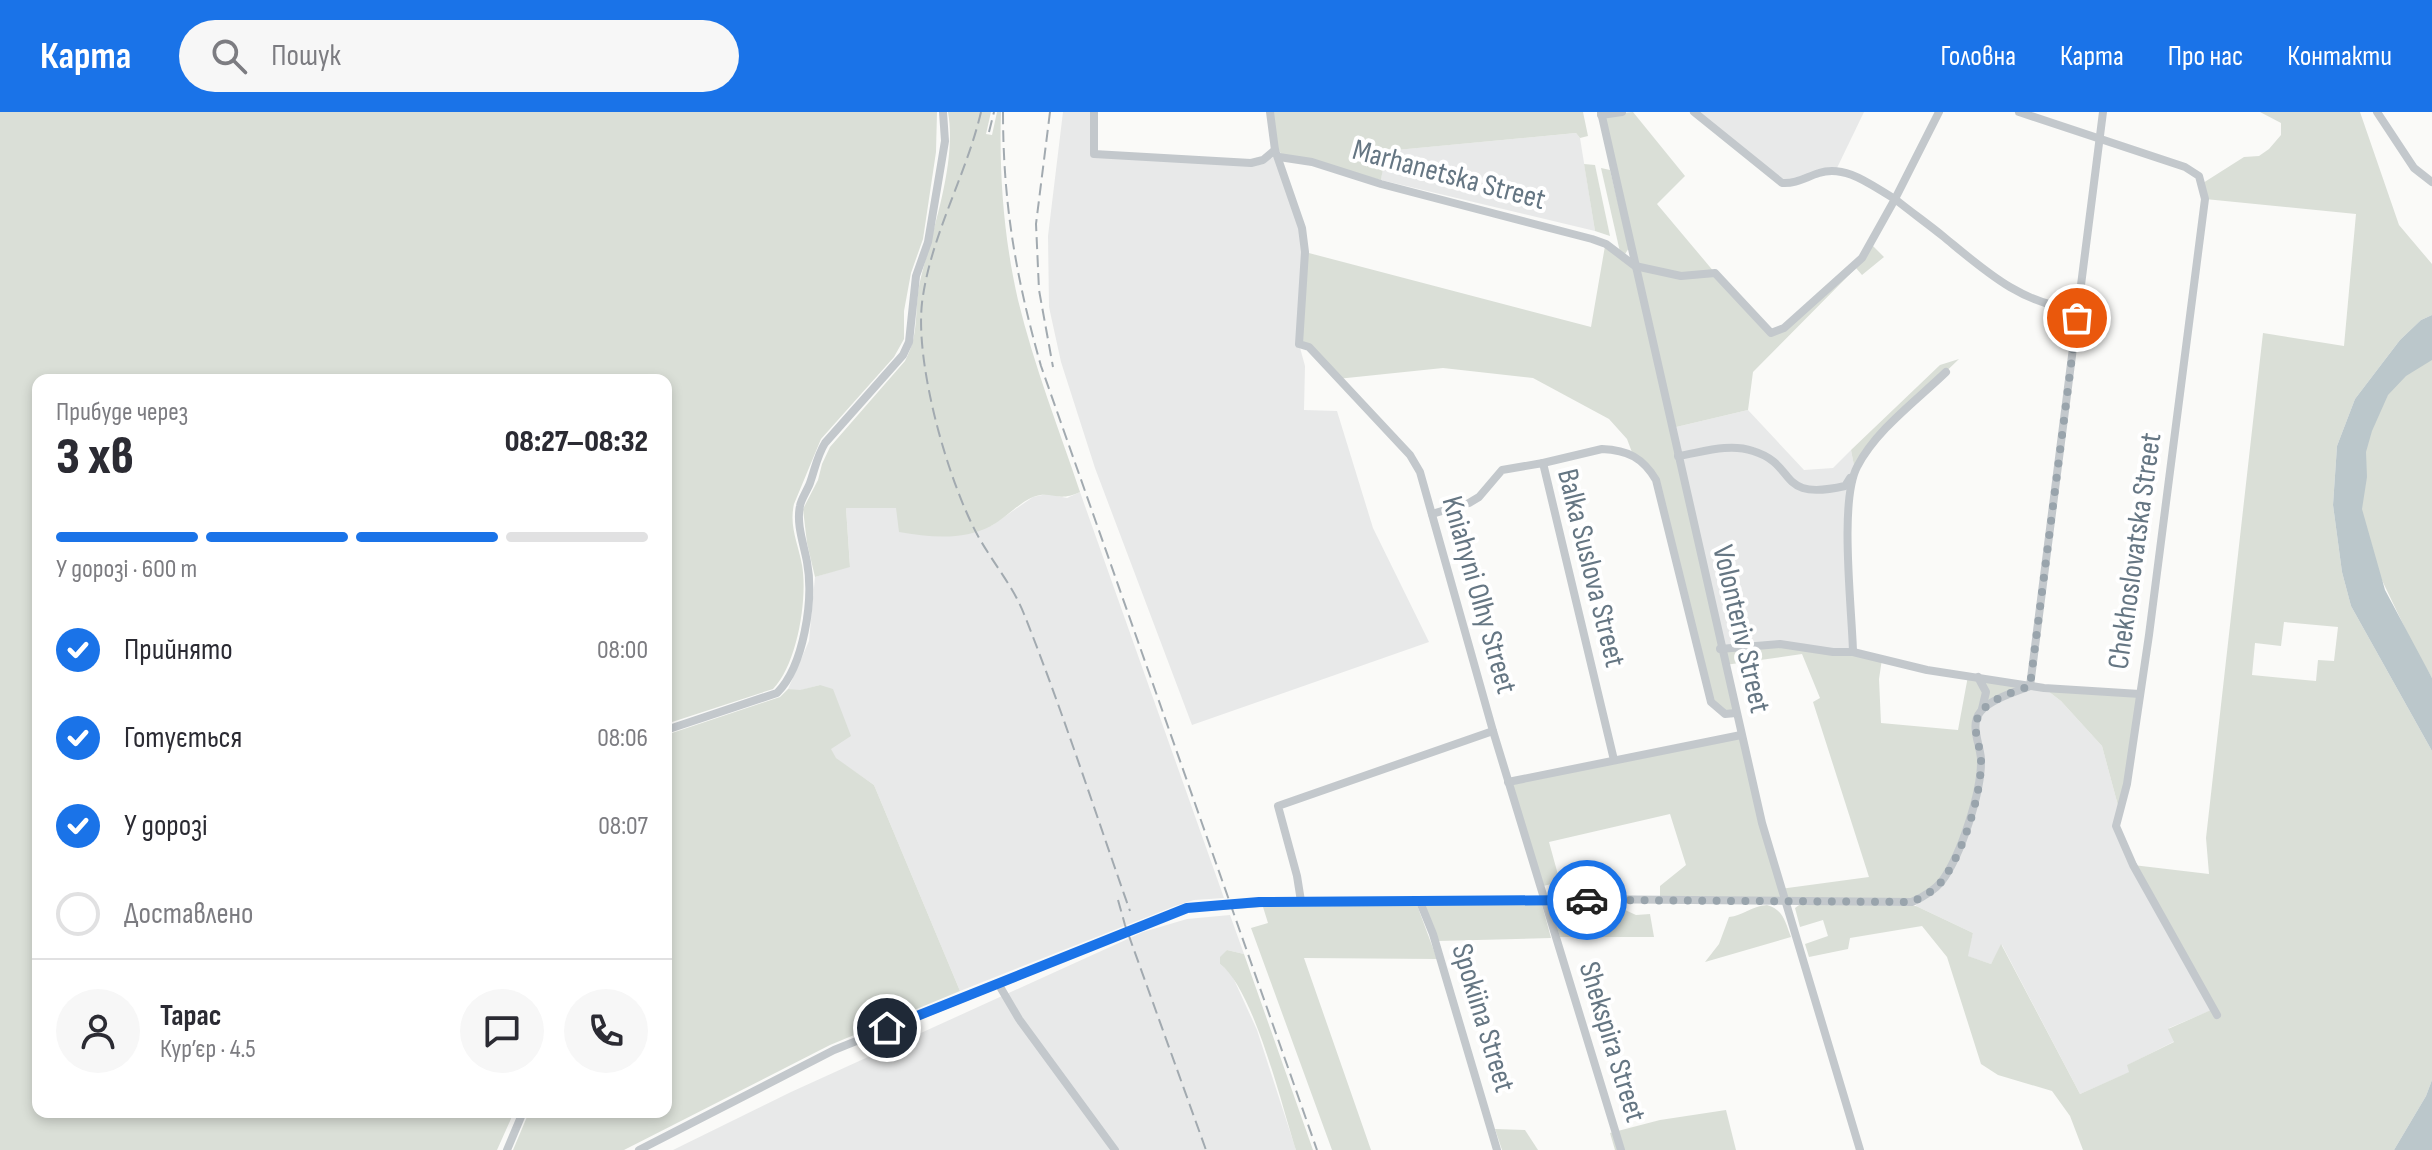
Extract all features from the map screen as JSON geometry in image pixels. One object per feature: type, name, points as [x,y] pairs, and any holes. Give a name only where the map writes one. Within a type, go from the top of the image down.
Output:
[{"type":"street","points":[[672,728],[777,693],[785,685],[803,639],[810,580],[801,538],[800,507],[816,459],[825,443],[903,355],[909,342],[916,276],[928,242],[943,150],[943,112]]},
{"type":"street","points":[[1094,112],[1094,154],[1251,163],[1277,153],[1270,112]]},
{"type":"street","points":[[1601,113],[1622,112]]},
{"type":"street","points":[[1694,112],[1782,183],[1836,170],[1855,177],[1895,199],[2011,288],[2036,301],[2078,309]]},
{"type":"street","points":[[1635,266],[1681,276],[1715,273],[1767,330],[1775,333],[1862,258],[1939,112]]},
{"type":"street","name":"Chekhoslovatska Street","points":[[2019,112],[2194,171],[2203,183],[2205,199],[2140,694],[2127,784],[2116,826],[2133,865],[2217,1015]]},
{"type":"street","points":[[2030,686],[2103,112]]},
{"type":"street","points":[[2377,112],[2414,168],[2432,182]]},
{"type":"street","name":"Volonteriv Street","points":[[1601,113],[1741,735],[1784,900],[1860,1150]]},
{"type":"street","name":"Marhanetska Street","points":[[1277,153],[1381,184],[1549,226],[1606,244],[1635,266]]},
{"type":"street","name":"Kniahyni Olhy Street","points":[[1277,153],[1302,228],[1299,344],[1309,347],[1410,455],[1420,472],[1544,901]]},
{"type":"street","points":[[1678,456],[1732,447],[1750,450],[1769,459],[1789,481],[1806,491],[1845,486],[1875,440],[1946,372]]},
{"type":"street","points":[[1543,463],[1602,449],[1620,451],[1644,461],[1656,480],[1711,702],[1725,714],[1736,713]]},
{"type":"street","name":"Balka Suslova Street","points":[[1432,514],[1455,509],[1479,497],[1502,470],[1543,463],[1614,760]]},
{"type":"street","points":[[1853,652],[1848,520],[1850,488],[1855,471]]},
{"type":"street","points":[[1720,649],[1780,644],[1853,652],[1927,670],[2030,686],[2140,694]]},
{"type":"street","points":[[639,1150],[834,1050],[1187,908],[1301,901],[1571,899],[1912,902],[1935,889],[1948,871],[1968,826],[1981,760],[1976,718],[1986,692],[1978,677]]},
{"type":"street","points":[[1982,709],[2030,686]]},
{"type":"street","points":[[1301,901],[1278,806],[1493,731]]},
{"type":"street","points":[[1508,782],[1741,735]]},
{"type":"street","name":"Shekspira Street","points":[[1544,901],[1621,1150]]},
{"type":"street","name":"Spokiina Street","points":[[1420,902],[1433,934],[1497,1150]]},
{"type":"street","points":[[999,985],[1019,1019],[1115,1150]]},
{"type":"street","points":[[507,1150],[520,1118]]},
{"type":"shaded area","points":[[0,112],[937,112],[936,152],[923,239],[911,273],[904,311],[904,339],[894,357],[821,439],[794,504],[793,528],[802,565],[803,595],[799,631],[788,664],[773,689],[672,722],[672,374],[32,374],[32,1118],[511,1118],[497,1150],[0,1150]]},
{"type":"shaded area","points":[[948,112],[991,112],[986,134],[992,135],[997,112],[1001,112],[1004,207],[1013,277],[1031,349],[1080,492],[1066,496],[1033,497],[991,526],[957,536],[899,532],[896,508],[846,508],[850,567],[815,577],[803,509],[830,447],[905,361],[910,350],[921,277],[947,173]]},
{"type":"shaded area","points":[[1063,112],[1091,112],[1091,157],[1253,166],[1264,164],[1274,156],[1302,228],[1299,344],[1305,366],[1304,410],[1337,411],[1373,528],[1429,642],[1192,725],[1095,468],[1061,362],[1049,307],[1048,236]]},
{"type":"shaded area","points":[[1272,112],[1583,112],[1588,136],[1580,138],[1576,133],[1386,151],[1381,180],[1281,154]]},
{"type":"shaded area","points":[[1633,112],[1685,176],[1657,204],[1715,273],[1775,333],[1862,258],[1870,243],[1884,257],[1862,275],[1856,268],[1753,372],[1748,410],[1672,428],[1721,649],[1780,644],[1882,659],[1879,679],[1881,723],[1958,730],[1968,676],[2030,686],[1982,709],[1976,718],[1981,760],[1975,802],[1942,881],[1912,902],[1660,901],[1660,886],[1686,865],[1670,814],[1549,842],[1560,882],[1539,887],[1508,782],[1741,735],[1780,889],[1869,877],[1813,702],[1820,698],[1802,654],[1725,665],[1736,713],[1714,707],[1656,480],[1633,455],[1627,439],[1609,419],[1533,378],[1443,368],[1337,379],[1309,347],[1299,344],[1305,252],[1591,327],[1605,246],[1634,265],[1601,115]]},
{"type":"shaded area","points":[[1694,112],[1864,112],[1836,170],[1782,182]]},
{"type":"shaded area","points":[[2260,112],[2360,112],[2399,225],[2432,264],[2432,315],[2421,320],[2400,340],[2355,399],[2337,446],[2333,505],[2342,572],[2351,606],[2432,751],[2432,1080],[2394,1150],[2083,1150],[2070,1116],[2052,1091],[1998,1075],[1981,1064],[1947,957],[1922,926],[1850,938],[1848,949],[1809,957],[1805,944],[1828,936],[1823,920],[1800,927],[1795,908],[1802,903],[1916,906],[1973,933],[1968,956],[1991,964],[2001,944],[2080,1094],[2129,1072],[2127,1065],[2174,1042],[2168,1029],[2211,1010],[2133,865],[2209,874],[2206,838],[2263,333],[2344,346],[2356,214],[2205,199],[2203,183],[2244,157],[2259,156],[2269,149],[2281,135],[2281,123]],"holes":[[[2284,622],[2338,627],[2334,661],[2318,660],[2316,681],[2252,675],[2255,643],[2281,646]]]},
{"type":"shaded area","points":[[1576,133],[1580,138],[1595,231],[1381,180],[1385,151]]},
{"type":"shaded area","points":[[1584,164],[1595,165],[1610,236],[1595,231]]},
{"type":"shaded area","points":[[1601,168],[1610,170],[1629,248],[1625,254],[1620,252]]},
{"type":"shaded area","points":[[2432,315],[2432,360],[2406,376],[2388,395],[2372,431],[2366,452],[2367,477],[2362,509],[2385,590],[2432,678],[2432,751],[2351,606],[2342,572],[2333,505],[2337,446],[2355,399],[2400,340],[2421,320]]},
{"type":"shaded area","points":[[2432,339],[2432,678],[2379,574],[2350,495],[2388,380]]},
{"type":"shaded area","points":[[1959,359],[1875,440],[1855,471],[1851,450],[1940,365]]},
{"type":"shaded area","points":[[1748,410],[1804,470],[1833,468],[1851,450],[1855,471],[1850,488],[1853,652],[1720,649],[1672,428]]},
{"type":"shaded area","points":[[1080,492],[1224,898],[1194,900],[1175,906],[960,991],[874,785],[835,758],[830,748],[820,685],[798,691],[788,689],[809,641],[815,577],[850,566],[846,508],[897,508],[991,526],[1033,497],[1047,494],[1067,498]]},
{"type":"shaded area","points":[[820,685],[833,689],[851,736],[831,749],[836,758],[874,785],[960,991],[830,1045],[624,1150],[513,1150],[526,1118],[672,1118],[672,733],[780,697],[788,689],[800,690]]},
{"type":"shaded area","points":[[2030,686],[2044,688],[2061,701],[2102,746],[2120,813],[2116,826],[2212,1010],[2169,1028],[2175,1041],[2128,1065],[2130,1072],[2080,1094],[2002,945],[1991,964],[1967,956],[1973,933],[1916,906],[1982,709]]},
{"type":"shaded area","points":[[2044,688],[2140,694],[2120,813],[2102,746],[2061,701]]},
{"type":"shaded area","points":[[1571,902],[1612,904],[1636,915],[1650,914],[1654,937],[1560,937],[1550,905]]},
{"type":"shaded area","points":[[1417,905],[1437,959],[1304,958],[1371,1150],[1332,1150],[1251,928],[1268,923],[1263,907]]},
{"type":"shaded area","points":[[1425,905],[1542,905],[1551,938],[1438,941]]},
{"type":"shaded area","points":[[1767,905],[1780,913],[1791,937],[1705,962],[1719,944],[1729,917]]},
{"type":"shaded area","points":[[1230,915],[1244,954],[1227,950],[1220,964],[1231,973],[1257,1030],[1296,1150],[673,1150],[791,1092],[1143,932],[1187,919]]},
{"type":"shaded area","points":[[1227,950],[1244,954],[1313,1150],[1296,1150],[1255,1022],[1232,977],[1220,964],[1220,957]]},
{"type":"shaded area","points":[[2432,1080],[2432,1150],[2394,1150],[2426,1096]]},
{"type":"shaded area","points":[[1726,1110],[1736,1150],[1615,1150],[1610,1133],[1660,1120]]},
{"type":"shaded area","points":[[1495,1129],[1525,1130],[1538,1150],[1502,1150]]},
{"type":"railway","points":[[981,112],[926,278],[921,329],[929,389],[956,485],[978,536],[1024,614],[1130,911]]},
{"type":"railway","points":[[989,132],[994,112]]},
{"type":"railway","points":[[1003,112],[1008,210],[1025,302],[1041,366],[1317,1150]]},
{"type":"railway","points":[[1050,112],[1036,224],[1039,290],[1053,367]]},
{"type":"railway","points":[[1118,900],[1206,1150]]},
{"type":"way so far","points":[[1587,900],[1912,902],[1927,895],[1942,881],[1958,850],[1975,802],[1981,760],[1976,718],[1982,709],[2030,686],[2077,318]]},
{"type":"route","points":[[887,1028],[1187,908],[1301,901],[1587,900]]}]
